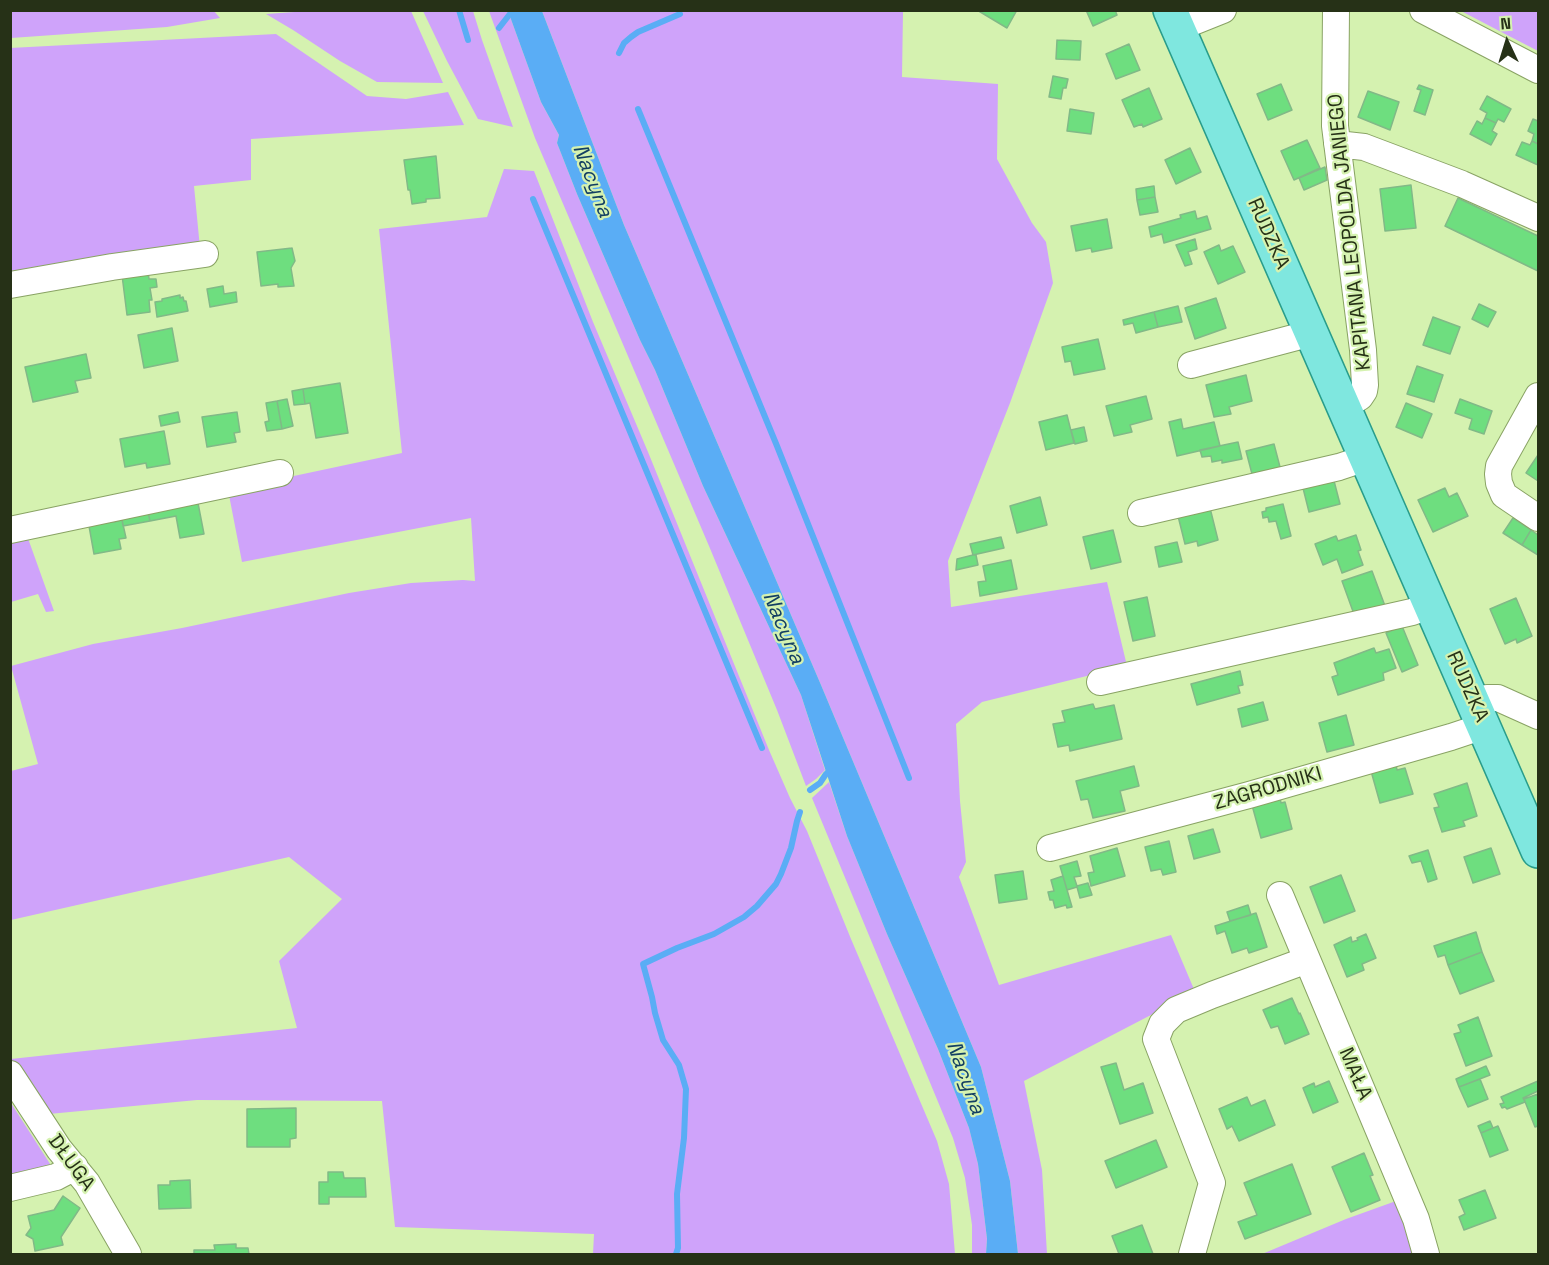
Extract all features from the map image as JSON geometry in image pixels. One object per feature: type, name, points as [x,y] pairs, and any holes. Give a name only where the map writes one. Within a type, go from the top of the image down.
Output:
[{"type":"main road","name":"RUDZKA","points":[[1174,19],[1539,851]]},
{"type":"street","points":[[1174,19],[1223,10]]},
{"type":"street","name":"KAPITANA LEOPOLDA JANIEGO","points":[[1336,10],[1337,144],[1364,350],[1365,385],[1360,397],[1344,407]]},
{"type":"street","points":[[1423,10],[1539,70]]},
{"type":"street","points":[[1337,144],[1364,147],[1462,184],[1539,218]]},
{"type":"street","points":[[10,285],[112,267],[205,255]]},
{"type":"street","points":[[1191,365],[1312,333]]},
{"type":"street","points":[[1539,396],[1499,466],[1498,474],[1504,495],[1539,518]]},
{"type":"street","points":[[1141,513],[1339,467],[1366,458]]},
{"type":"street","points":[[10,530],[280,473]]},
{"type":"street","points":[[1100,682],[1412,612],[1431,605]]},
{"type":"street","name":"ZAGRODNIKI","points":[[1050,848],[1260,792],[1451,737],[1479,714],[1487,698],[1498,698],[1539,716]]},
{"type":"street","name":"MAŁA","points":[[1280,895],[1416,1219],[1426,1254]]},
{"type":"street","points":[[1192,1254],[1212,1183],[1156,1039],[1162,1024],[1176,1010],[1307,960]]},
{"type":"street","name":"DŁUGA","points":[[10,1074],[59,1149],[93,1192],[128,1254]]},
{"type":"street","points":[[10,1188],[56,1177],[75,1167]]},
{"type":"shaded area","points":[[213,10],[220,18],[167,27],[11,38],[11,11]]},
{"type":"shaded area","points":[[323,10],[411,11],[443,83],[377,82],[266,14]]},
{"type":"shaded area","points":[[423,11],[473,11],[513,127],[478,119]]},
{"type":"shaded area","points":[[489,11],[508,11],[541,102],[559,135],[557,143],[577,194],[655,370],[703,486],[801,695],[825,770],[806,786],[709,546],[535,138]]},
{"type":"shaded area","points":[[542,11],[903,11],[902,77],[998,84],[997,159],[1032,223],[1046,242],[1053,283],[1010,403],[948,561],[951,607],[1107,582],[1127,666],[982,702],[956,724],[966,862],[959,877],[999,985],[1171,935],[1196,994],[1174,1003],[1024,1081],[1042,1170],[1047,1254],[1018,1254],[1010,1181],[981,1067],[821,685],[624,225]]},
{"type":"shaded area","points":[[1461,11],[1538,11],[1538,51],[1509,36]]},
{"type":"shaded area","points":[[276,34],[367,96],[406,99],[448,92],[464,125],[251,139],[251,180],[194,186],[200,248],[11,278],[10,48]]},
{"type":"shaded area","points":[[504,169],[534,171],[593,322],[769,750],[807,831],[937,1141],[949,1184],[955,1254],[593,1254],[594,1234],[395,1227],[382,1101],[197,1100],[49,1114],[11,1063],[11,1059],[297,1028],[279,961],[342,899],[289,857],[11,920],[11,771],[38,764],[11,666],[93,644],[349,593],[411,583],[475,581],[471,518],[242,562],[228,490],[402,453],[379,229],[487,217]]},
{"type":"shaded area","points":[[25,530],[54,611],[46,612],[38,594],[11,602],[10,534]]},
{"type":"shaded area","points":[[829,782],[847,836],[938,1049],[969,1128],[978,1164],[987,1239],[986,1254],[972,1254],[972,1225],[965,1178],[953,1138],[812,798]]},
{"type":"shaded area","points":[[11,1103],[52,1167],[11,1177]]},
{"type":"shaded area","points":[[1396,1201],[1413,1254],[1262,1254],[1346,1219]]},
{"type":"water","name":"Nacyna","points":[[508,11],[542,11],[624,225],[821,685],[981,1067],[1010,1181],[1018,1254],[986,1254],[987,1239],[978,1164],[969,1128],[938,1049],[847,836],[801,695],[703,486],[655,370],[577,194],[557,143],[559,135],[541,102]]},
{"type":"building","points":[[977,10],[1017,10],[1007,28]]},
{"type":"building","points":[[1086,10],[1115,10],[1117,15],[1093,26]]},
{"type":"building","points":[[1057,40],[1081,41],[1080,60],[1056,59]]},
{"type":"building","points":[[1129,44],[1140,70],[1116,79],[1106,54]]},
{"type":"building","points":[[1053,76],[1068,79],[1061,99],[1049,97]]},
{"type":"building","points":[[1281,84],[1292,110],[1268,120],[1257,94]]},
{"type":"building","points":[[1419,85],[1433,90],[1425,115],[1414,111],[1421,90],[1417,89]]},
{"type":"building","points":[[1149,88],[1162,119],[1143,127],[1142,124],[1134,127],[1122,100]]},
{"type":"building","points":[[1368,91],[1399,102],[1390,130],[1358,117]]},
{"type":"building","points":[[1487,96],[1511,109],[1504,122],[1498,119],[1496,123],[1485,118],[1487,113],[1480,109]]},
{"type":"building","points":[[1070,109],[1094,113],[1091,134],[1067,131]]},
{"type":"building","points":[[1485,118],[1496,123],[1492,131],[1497,134],[1491,145],[1470,134],[1477,121],[1482,124]]},
{"type":"building","points":[[1533,119],[1538,121],[1538,144],[1532,141],[1534,134],[1528,131]]},
{"type":"building","points":[[1307,140],[1320,168],[1294,180],[1281,151]]},
{"type":"building","points":[[1532,141],[1538,144],[1538,165],[1516,155],[1522,142],[1530,145]]},
{"type":"building","points":[[1190,148],[1201,172],[1176,184],[1165,160]]},
{"type":"building","points":[[436,156],[440,198],[426,199],[426,202],[412,204],[404,160]]},
{"type":"building","points":[[1325,167],[1327,180],[1304,190],[1299,178]]},
{"type":"building","points":[[1411,185],[1416,228],[1385,231],[1380,189]]},
{"type":"building","points":[[1154,186],[1155,197],[1137,200],[1136,189]]},
{"type":"building","points":[[1155,197],[1158,212],[1140,215],[1137,200]]},
{"type":"building","points":[[1458,198],[1538,236],[1538,271],[1445,226]]},
{"type":"building","points":[[1195,211],[1197,219],[1207,216],[1211,229],[1164,243],[1162,234],[1151,237],[1149,227],[1181,218],[1180,215]]},
{"type":"building","points":[[1107,219],[1112,248],[1092,252],[1091,248],[1076,251],[1071,226]]},
{"type":"building","points":[[1195,239],[1197,249],[1188,252],[1192,264],[1185,266],[1176,245]]},
{"type":"building","points":[[1219,245],[1221,251],[1233,246],[1245,272],[1218,284],[1204,252]]},
{"type":"building","points":[[292,248],[295,261],[291,268],[294,286],[278,287],[278,284],[261,286],[257,252]]},
{"type":"building","points":[[148,272],[149,279],[156,279],[157,287],[150,288],[152,300],[149,300],[150,312],[127,315],[122,275]]},
{"type":"building","points":[[223,286],[224,294],[236,292],[237,302],[210,307],[207,289]]},
{"type":"building","points":[[180,295],[180,298],[183,297],[186,301],[188,311],[157,317],[155,302]]},
{"type":"building","points":[[1216,298],[1226,328],[1195,339],[1185,308]]},
{"type":"building","points":[[1479,304],[1496,312],[1488,327],[1472,319]]},
{"type":"building","points":[[1178,306],[1182,322],[1158,327],[1154,312]]},
{"type":"building","points":[[1154,312],[1158,327],[1136,333],[1133,323],[1124,325],[1123,320]]},
{"type":"building","points":[[1433,317],[1460,327],[1450,354],[1423,345]]},
{"type":"building","points":[[172,328],[178,361],[144,368],[138,335]]},
{"type":"building","points":[[1098,339],[1105,369],[1074,375],[1071,361],[1065,362],[1062,347]]},
{"type":"building","points":[[86,354],[91,378],[75,381],[78,392],[33,402],[25,367]]},
{"type":"building","points":[[1417,366],[1443,375],[1434,402],[1407,394]]},
{"type":"building","points":[[1246,375],[1252,401],[1229,407],[1231,414],[1214,417],[1206,385]]},
{"type":"building","points":[[340,383],[348,433],[316,438],[310,403],[305,404],[303,389]]},
{"type":"building","points":[[303,389],[305,404],[294,405],[292,391]]},
{"type":"building","points":[[1146,396],[1152,419],[1130,425],[1132,432],[1114,436],[1106,406]]},
{"type":"building","points":[[287,399],[293,426],[282,429],[277,401]]},
{"type":"building","points":[[1460,399],[1492,411],[1484,434],[1469,429],[1472,419],[1455,413]]},
{"type":"building","points":[[277,401],[282,429],[267,431],[265,422],[269,421],[266,403]]},
{"type":"building","points":[[1406,403],[1432,414],[1422,438],[1396,427]]},
{"type":"building","points":[[178,412],[180,422],[161,426],[159,416]]},
{"type":"building","points":[[237,412],[240,432],[234,433],[236,442],[207,447],[202,417]]},
{"type":"building","points":[[1067,415],[1074,443],[1046,450],[1039,422]]},
{"type":"building","points":[[1181,419],[1183,429],[1214,422],[1220,446],[1177,456],[1169,422]]},
{"type":"building","points":[[1084,427],[1087,441],[1075,444],[1071,430]]},
{"type":"building","points":[[164,431],[170,464],[147,468],[146,463],[125,467],[120,439]]},
{"type":"building","points":[[1238,442],[1242,459],[1222,463],[1222,460],[1212,462],[1211,456],[1202,457],[1200,450]]},
{"type":"building","points":[[1274,444],[1280,467],[1252,474],[1246,451]]},
{"type":"building","points":[[1538,455],[1538,481],[1526,473]]},
{"type":"building","points":[[1333,477],[1340,504],[1309,512],[1302,484]]},
{"type":"building","points":[[1445,488],[1449,497],[1457,493],[1468,516],[1433,532],[1418,500]]},
{"type":"building","points":[[1040,497],[1047,525],[1017,533],[1010,506]]},
{"type":"building","points":[[197,498],[204,534],[180,538],[176,516],[150,521],[147,507]]},
{"type":"building","points":[[1283,504],[1291,536],[1281,539],[1276,521],[1269,522],[1268,517],[1263,518],[1262,512],[1266,511],[1266,508]]},
{"type":"building","points":[[147,507],[150,521],[123,526],[122,520],[114,522],[112,514]]},
{"type":"building","points":[[1210,508],[1218,540],[1198,546],[1197,541],[1185,544],[1178,516]]},
{"type":"building","points":[[1513,518],[1531,530],[1522,545],[1503,533]]},
{"type":"building","points":[[122,520],[126,538],[119,539],[121,549],[94,554],[89,526]]},
{"type":"building","points":[[1113,530],[1121,562],[1091,569],[1083,537]]},
{"type":"building","points":[[1531,530],[1538,535],[1538,555],[1522,545]]},
{"type":"building","points":[[1356,535],[1363,565],[1342,573],[1337,559],[1323,565],[1315,544],[1336,536],[1338,541]]},
{"type":"building","points":[[1001,537],[1004,548],[973,555],[970,544]]},
{"type":"building","points":[[1177,542],[1182,562],[1159,567],[1155,547]]},
{"type":"building","points":[[976,555],[978,565],[956,570],[957,559]]},
{"type":"building","points":[[1011,560],[1017,589],[980,596],[978,582],[986,581],[983,566]]},
{"type":"building","points":[[1372,571],[1385,606],[1355,617],[1342,581]]},
{"type":"building","points":[[1147,597],[1155,636],[1133,641],[1124,602]]},
{"type":"building","points":[[1516,598],[1532,636],[1517,643],[1516,639],[1505,644],[1490,609]]},
{"type":"building","points":[[1402,626],[1418,665],[1402,672],[1386,633]]},
{"type":"building","points":[[1374,648],[1376,653],[1389,649],[1396,668],[1383,673],[1384,680],[1338,695],[1332,677],[1338,675],[1334,663]]},
{"type":"building","points":[[1240,671],[1243,685],[1238,686],[1240,693],[1197,705],[1191,684]]},
{"type":"building","points":[[1263,702],[1268,720],[1242,727],[1238,709]]},
{"type":"building","points":[[1093,704],[1095,709],[1114,705],[1122,739],[1070,751],[1069,745],[1058,747],[1053,724],[1065,722],[1062,711]]},
{"type":"building","points":[[1346,715],[1354,745],[1327,752],[1319,723]]},
{"type":"building","points":[[1396,764],[1397,770],[1405,768],[1413,794],[1380,803],[1371,771]]},
{"type":"building","points":[[1134,766],[1139,786],[1120,791],[1125,811],[1093,818],[1088,799],[1081,800],[1076,781]]},
{"type":"building","points":[[1467,783],[1477,816],[1463,821],[1465,826],[1442,832],[1434,808],[1439,807],[1434,794]]},
{"type":"building","points":[[1280,797],[1281,803],[1285,802],[1292,829],[1261,838],[1252,805]]},
{"type":"building","points":[[1213,829],[1220,852],[1194,859],[1188,836]]},
{"type":"building","points":[[1169,841],[1176,872],[1163,875],[1161,869],[1151,871],[1145,847]]},
{"type":"building","points":[[1117,848],[1125,876],[1091,886],[1088,873],[1094,872],[1090,856]]},
{"type":"building","points":[[1491,848],[1500,874],[1473,883],[1464,857]]},
{"type":"building","points":[[1428,850],[1437,879],[1428,882],[1421,861],[1412,863],[1409,856]]},
{"type":"building","points":[[1077,861],[1081,876],[1074,877],[1077,886],[1088,883],[1092,895],[1080,898],[1077,887],[1067,890],[1060,866]]},
{"type":"building","points":[[1023,871],[1027,899],[999,903],[995,875]]},
{"type":"building","points":[[1341,875],[1355,911],[1324,923],[1310,887]]},
{"type":"building","points":[[1063,876],[1072,907],[1067,908],[1066,905],[1055,908],[1048,892],[1054,891],[1051,880]]},
{"type":"building","points":[[1248,905],[1251,915],[1230,921],[1227,912]]},
{"type":"building","points":[[1256,913],[1267,947],[1249,953],[1247,948],[1232,953],[1225,931],[1217,934],[1215,926]]},
{"type":"building","points":[[1476,932],[1482,952],[1448,965],[1445,955],[1438,957],[1434,946]]},
{"type":"building","points":[[1366,934],[1376,958],[1362,964],[1364,970],[1347,977],[1334,945],[1351,937],[1352,942],[1358,940],[1357,938]]},
{"type":"building","points":[[1482,952],[1494,981],[1460,994],[1448,965]]},
{"type":"building","points":[[1292,998],[1309,1034],[1285,1044],[1278,1026],[1271,1028],[1263,1010]]},
{"type":"building","points":[[1478,1017],[1492,1056],[1466,1066],[1454,1034],[1461,1032],[1458,1025]]},
{"type":"building","points":[[1116,1063],[1124,1090],[1143,1083],[1153,1113],[1120,1124],[1101,1067]]},
{"type":"building","points":[[1486,1066],[1490,1075],[1459,1087],[1456,1079]]},
{"type":"building","points":[[1480,1079],[1488,1099],[1468,1107],[1459,1087]]},
{"type":"building","points":[[1329,1081],[1338,1102],[1313,1113],[1303,1088],[1314,1083],[1315,1087]]},
{"type":"building","points":[[1538,1081],[1538,1091],[1523,1098],[1525,1102],[1507,1109],[1502,1108],[1500,1104],[1504,1103],[1501,1097]]},
{"type":"building","points":[[1538,1094],[1538,1126],[1535,1127],[1524,1099]]},
{"type":"building","points":[[1247,1097],[1251,1106],[1265,1100],[1275,1125],[1239,1141],[1232,1126],[1227,1129],[1219,1109]]},
{"type":"building","points":[[296,1108],[296,1138],[290,1139],[290,1147],[247,1147],[247,1109]]},
{"type":"building","points":[[1490,1121],[1493,1128],[1481,1133],[1478,1126]]},
{"type":"building","points":[[1498,1126],[1508,1150],[1490,1157],[1481,1133]]},
{"type":"building","points":[[1156,1140],[1167,1167],[1116,1188],[1105,1161]]},
{"type":"building","points":[[1364,1153],[1380,1200],[1351,1212],[1332,1167]]},
{"type":"building","points":[[1292,1164],[1311,1214],[1245,1239],[1238,1222],[1257,1215],[1244,1183]]},
{"type":"building","points":[[328,1172],[343,1172],[344,1178],[365,1178],[366,1197],[329,1197],[329,1204],[319,1204],[319,1182],[328,1182]]},
{"type":"building","points":[[190,1180],[191,1208],[159,1209],[158,1185],[170,1185],[170,1181]]},
{"type":"building","points":[[1485,1190],[1496,1218],[1464,1230],[1459,1217],[1465,1214],[1459,1200]]},
{"type":"building","points":[[63,1196],[80,1208],[61,1237],[63,1245],[35,1251],[33,1239],[26,1235],[31,1228],[28,1216],[54,1210]]},
{"type":"building","points":[[1142,1225],[1153,1254],[1119,1254],[1112,1236]]},
{"type":"building","points":[[236,1244],[236,1248],[248,1248],[249,1254],[194,1254],[194,1250],[215,1250],[214,1245]]},
{"type":"waterway","points":[[459,10],[468,40]]},
{"type":"waterway","points":[[499,28],[513,10]]},
{"type":"waterway","points":[[619,53],[624,43],[638,32],[680,14]]},
{"type":"waterway","points":[[638,109],[777,446],[909,778]]},
{"type":"waterway","points":[[533,199],[762,748]]},
{"type":"waterway","points":[[810,790],[820,783],[830,770]]},
{"type":"waterway","points":[[676,1254],[678,1248],[677,1194],[684,1138],[686,1089],[679,1065],[663,1040],[643,964],[714,934],[744,917],[757,906],[776,884],[781,874],[791,848],[800,812]]}]
